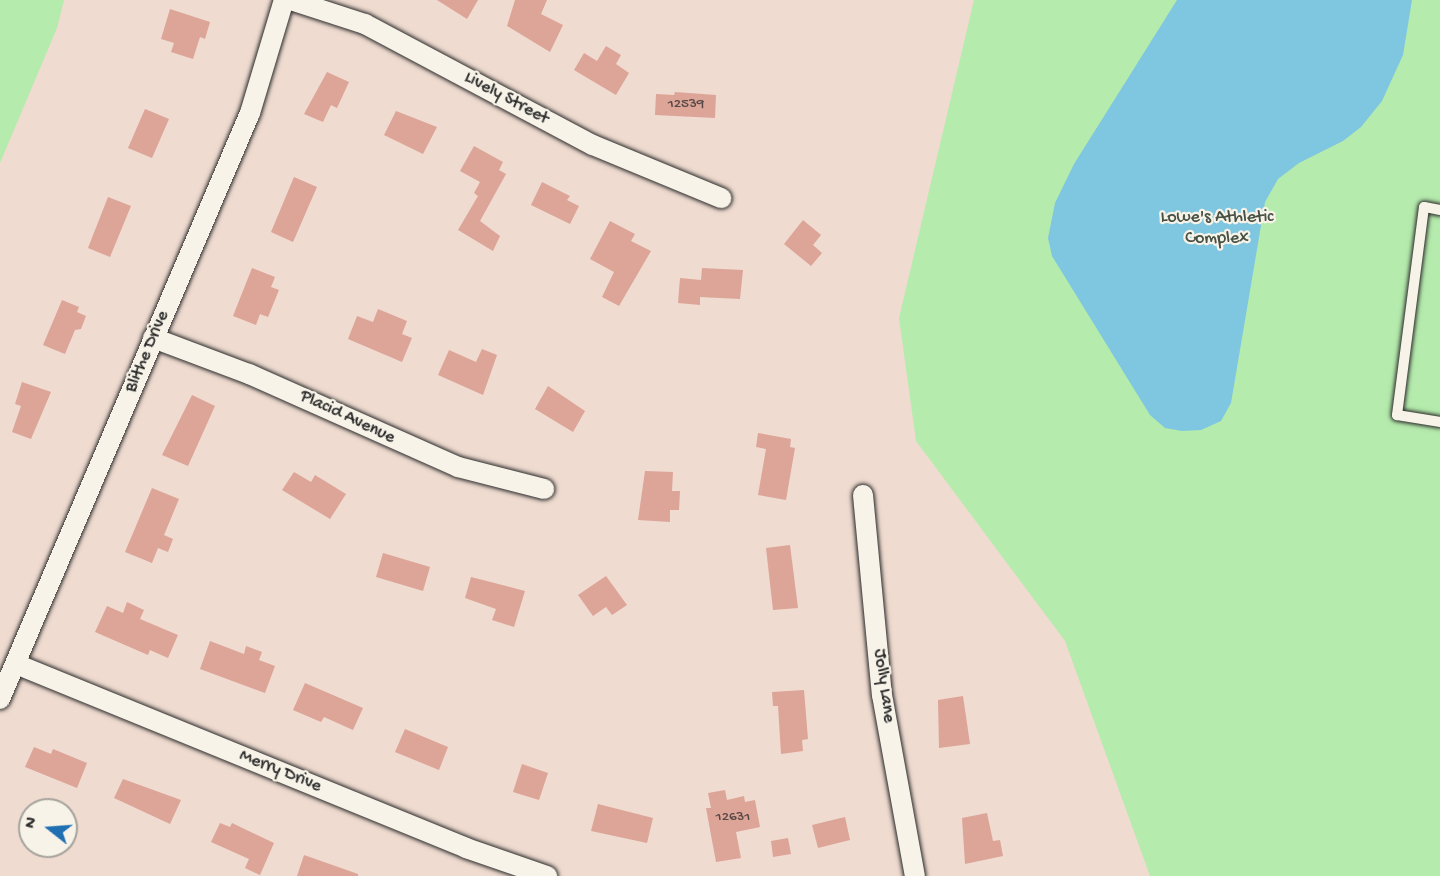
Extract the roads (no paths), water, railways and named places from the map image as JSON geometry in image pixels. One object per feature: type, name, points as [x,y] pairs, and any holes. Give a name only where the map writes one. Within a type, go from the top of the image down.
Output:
[{"type":"street","name":"Blithe Drive","points":[[0,699],[250,113],[284,0]]},
{"type":"street","name":"Lively Street","points":[[291,0],[365,24],[593,145],[721,198]]},
{"type":"street","name":"Placid Avenue","points":[[153,338],[249,374],[458,467],[544,489]]},
{"type":"street","name":"Jolly Lane","points":[[862,495],[882,694],[915,876]]},
{"type":"street","name":"Merry Drive","points":[[16,664],[466,848],[547,876]]},
{"type":"lane","points":[[1440,210],[1424,207],[1397,415],[1440,422]]},
{"type":"water","points":[[1177,0],[1412,0],[1403,55],[1382,101],[1361,127],[1343,141],[1299,163],[1278,179],[1265,202],[1231,403],[1221,421],[1201,430],[1182,431],[1165,428],[1150,415],[1052,256],[1048,238],[1055,203],[1074,164]]},
{"type":"park label","name":"Lowe's Athletic Complex","points":[[1217,229]]}]
